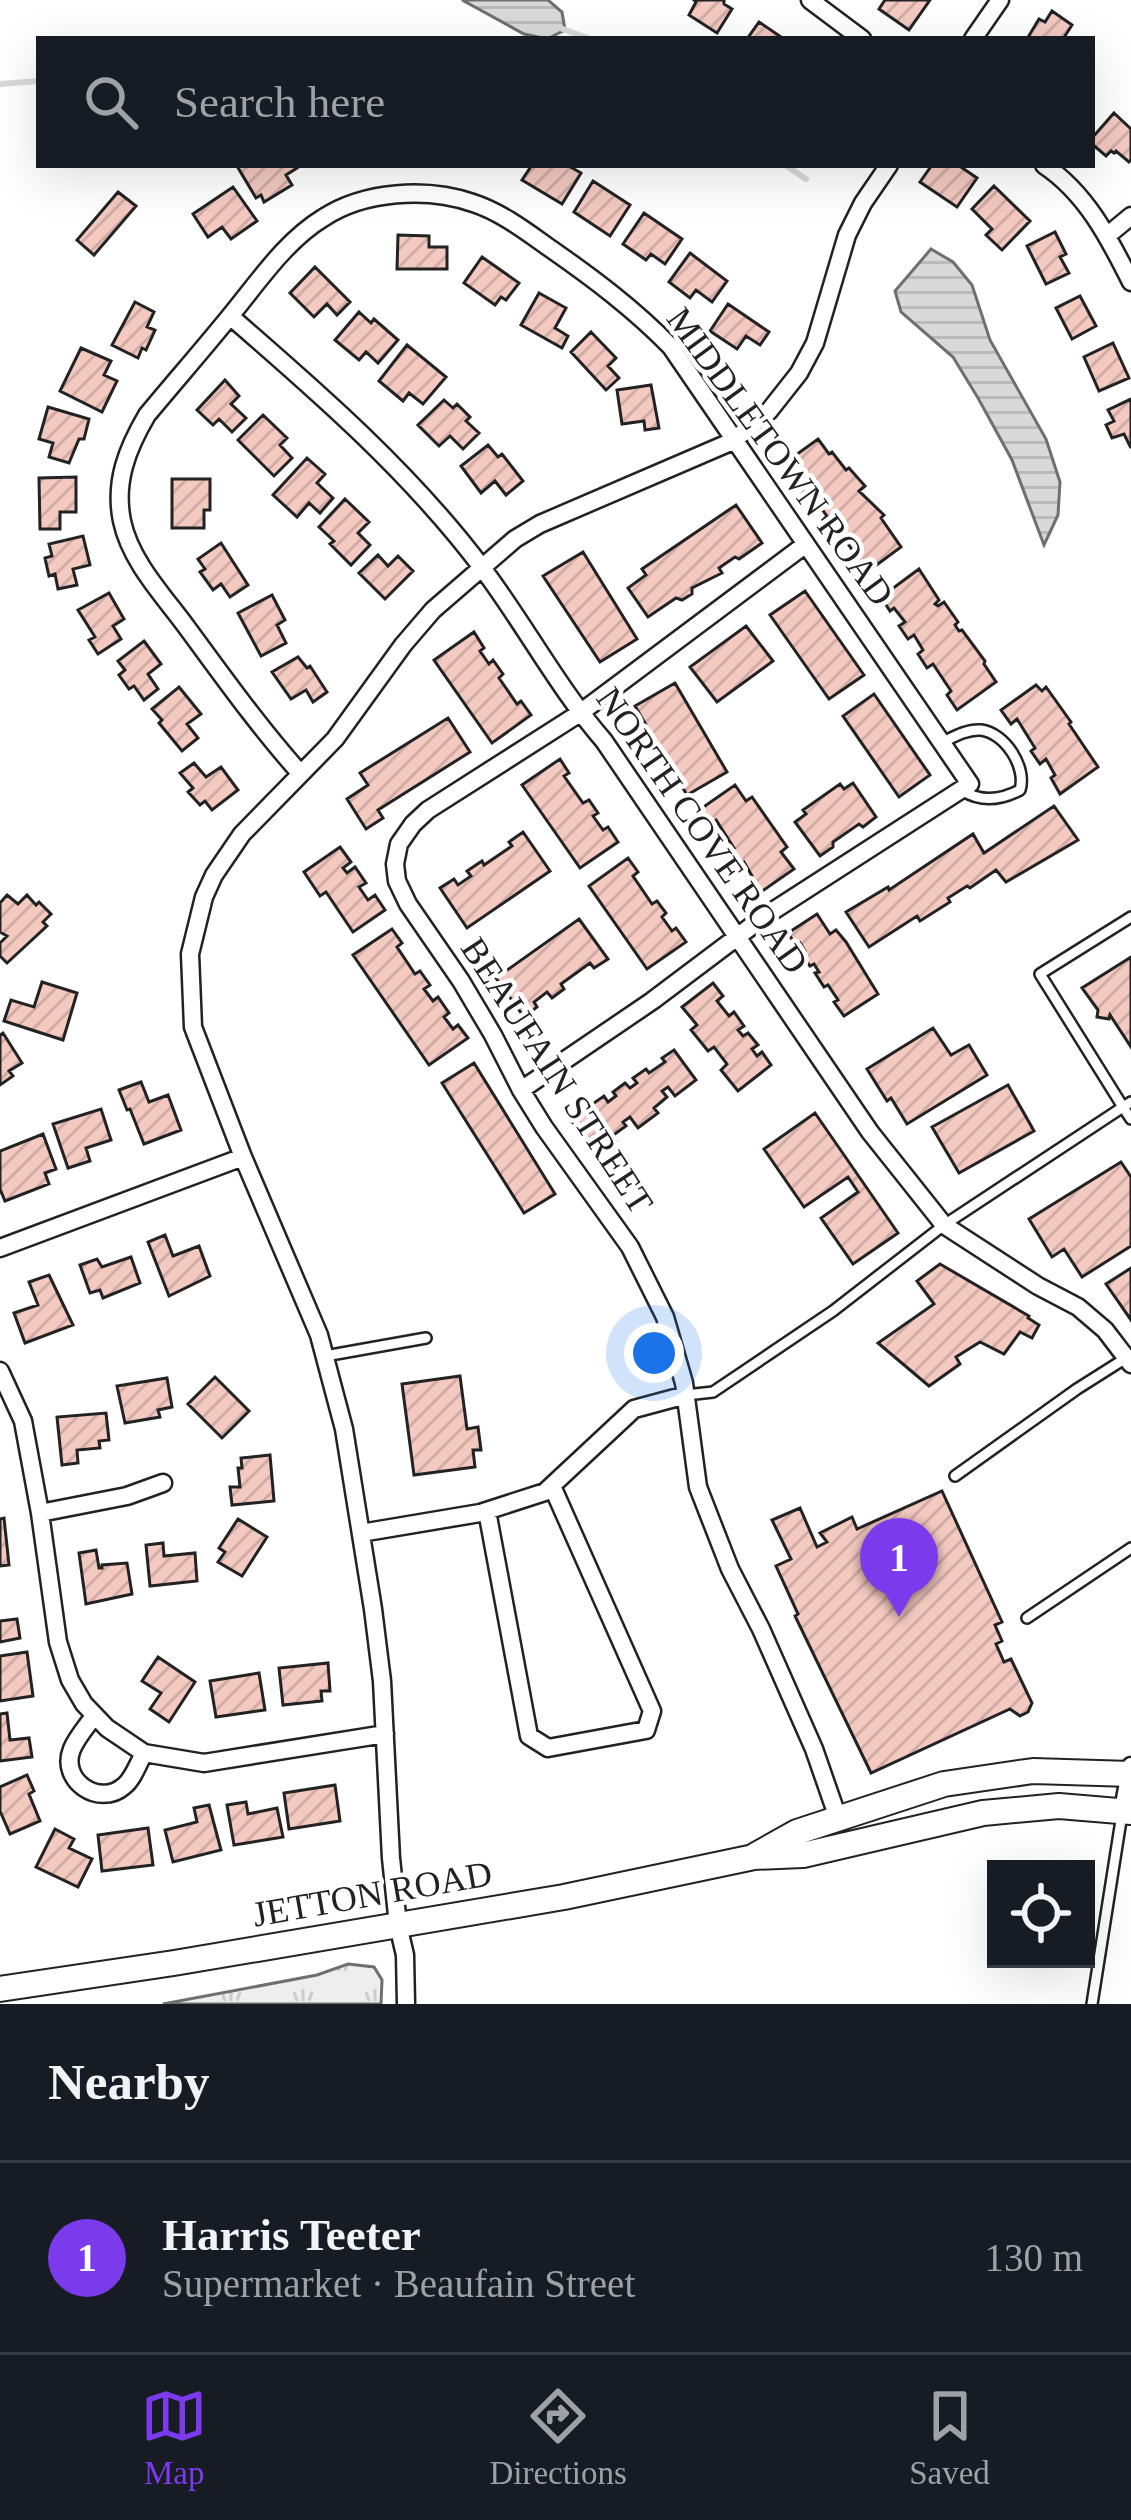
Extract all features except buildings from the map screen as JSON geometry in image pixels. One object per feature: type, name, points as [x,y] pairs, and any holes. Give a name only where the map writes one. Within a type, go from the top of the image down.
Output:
[{"type":"street","points":[[810,0],[858,36]]},
{"type":"street","points":[[976,36],[1000,0]]},
{"type":"street","points":[[406,2004],[376,1627],[344,1430],[302,1293],[193,1028],[190,954],[204,896],[242,834],[335,739],[433,610],[481,566],[540,524],[733,441],[770,411],[799,374],[815,343],[847,235],[887,168]]},
{"type":"street","points":[[1048,168],[1075,190],[1108,235],[1131,282]]},
{"type":"street","name":"MIDDLETOWN ROAD","points":[[300,773],[268,738],[146,572],[121,515],[120,483],[132,440],[147,415],[276,260],[325,216],[386,196],[416,194],[451,196],[500,214],[593,278],[671,347],[943,742],[966,787]]},
{"type":"street","points":[[1108,235],[1131,216]]},
{"type":"street","name":"NORTH COVE ROAD","points":[[230,316],[380,453],[481,566],[870,1132],[944,1226],[1078,1307],[1129,1359]]},
{"type":"street","name":"BEAUFAIN STREET","points":[[806,544],[580,712],[428,810],[399,844],[395,864],[408,904],[493,1035],[544,1127],[630,1247],[665,1316],[686,1395],[698,1487],[712,1528],[814,1749],[838,1818]]},
{"type":"street","points":[[521,1090],[736,936],[966,787]]},
{"type":"street","points":[[0,1248],[243,1157]]},
{"type":"street","points":[[0,1371],[23,1420],[58,1642],[70,1680],[94,1716],[144,1753],[204,1763],[385,1734]]},
{"type":"street","points":[[361,1533],[487,1511],[545,1492],[634,1409],[686,1395]]},
{"type":"street","points":[[40,1513],[163,1484]]},
{"type":"street","points":[[487,1511],[529,1736],[548,1748],[646,1730],[652,1711],[552,1486]]},
{"type":"street","points":[[94,1716],[69,1762],[79,1784],[102,1795],[115,1792],[128,1784],[144,1753]]},
{"type":"street","name":"JETTON ROAD","points":[[754,1857],[796,1832],[944,1784],[1033,1771],[1130,1771]]},
{"type":"street","points":[[1127,1811],[1130,1771]]},
{"type":"street","name":"JETTON ROAD","points":[[0,1989],[564,1897],[754,1857],[803,1856],[1016,1808],[1127,1811]]},
{"type":"lane","points":[[943,742],[972,730],[986,730],[1002,739],[1021,770],[1020,790],[1010,795],[975,799],[966,787]]},
{"type":"lane","points":[[1131,917],[1040,974],[1127,1104],[1131,1119]]},
{"type":"lane","points":[[686,1395],[713,1392],[833,1311],[944,1226],[1127,1104]]},
{"type":"lane","points":[[325,1356],[426,1338]]},
{"type":"lane","points":[[956,1476],[1077,1389],[1129,1359]]},
{"type":"lane","points":[[1027,1618],[1131,1548]]},
{"type":"lane","points":[[1092,2004],[1127,1811]]},
{"type":"green space","points":[[348,1964],[374,1967],[382,1980],[381,2004],[163,2004],[317,1975]]},
{"type":"shaded area","points":[[462,0],[548,0],[562,12],[565,30],[553,36],[524,34]]},
{"type":"shaded area","points":[[931,249],[953,262],[972,285],[990,340],[1046,439],[1060,482],[1058,515],[1044,545],[1012,460],[953,357],[901,312],[895,291]]},
{"type":"waterway","points":[[560,28],[582,36]]},
{"type":"waterway","points":[[0,84],[36,81]]},
{"type":"waterway","points":[[790,168],[806,179]]},
{"type":"place","name":"Harris Teeter","points":[[899,1617]]}]
